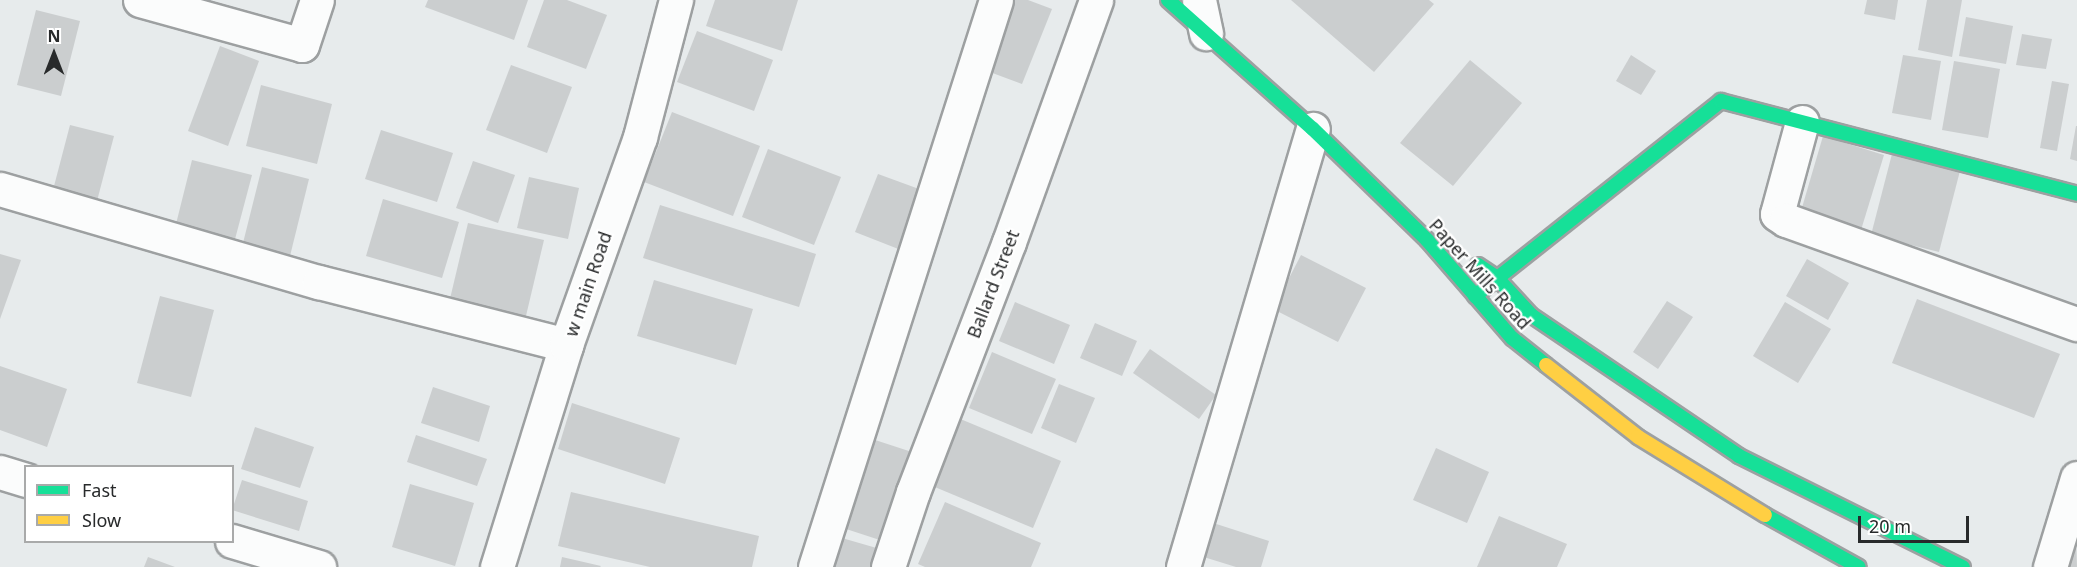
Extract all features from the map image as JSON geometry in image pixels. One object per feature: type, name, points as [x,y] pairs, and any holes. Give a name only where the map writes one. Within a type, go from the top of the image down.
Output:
[{"type":"main road","name":"Paper Mills Road","points":[[1168,0],[1313,129],[1427,240],[1512,338],[1638,437],[1772,519],[1859,567]]},
{"type":"main road","points":[[1475,296],[1721,101],[2077,194]]},
{"type":"main road","points":[[1427,240],[1497,278],[1531,315],[1739,456],[1963,567]]},
{"type":"street","points":[[140,0],[302,45],[317,0]]},
{"type":"street","name":"w main Road","points":[[497,567],[566,345],[640,137],[676,0]]},
{"type":"street","points":[[815,567],[996,0]]},
{"type":"street","name":"Ballard Street","points":[[888,567],[913,492],[1009,242],[1096,0]]},
{"type":"street","points":[[1199,0],[1206,33]]},
{"type":"street","points":[[1802,122],[1777,214],[1786,220],[2077,324]]},
{"type":"street","points":[[1183,567],[1313,129]]},
{"type":"street","points":[[0,189],[319,282],[566,345]]},
{"type":"street","points":[[0,472],[24,479]]},
{"type":"street","points":[[2050,567],[2077,478]]},
{"type":"street","points":[[234,542],[319,567]]},
{"type":"building","points":[[428,0],[528,0],[514,40],[425,7]]},
{"type":"building","points":[[544,0],[567,0],[607,15],[586,69],[527,47]]},
{"type":"building","points":[[715,0],[798,0],[782,51],[706,26]]},
{"type":"building","points":[[1005,0],[1028,0],[1052,9],[1022,84],[979,68]]},
{"type":"building","points":[[1291,0],[1429,0],[1434,4],[1374,72]]},
{"type":"building","points":[[1867,0],[1898,0],[1895,20],[1864,14]]},
{"type":"building","points":[[1927,0],[1962,0],[1952,57],[1918,50]]},
{"type":"building","points":[[36,10],[80,21],[61,96],[17,85]]},
{"type":"building","points":[[1966,17],[2013,26],[2006,64],[1959,56]]},
{"type":"building","points":[[697,31],[773,60],[754,111],[677,82]]},
{"type":"building","points":[[2022,34],[2052,39],[2046,69],[2016,65]]},
{"type":"building","points":[[220,46],[259,61],[228,146],[188,131]]},
{"type":"building","points":[[1631,55],[1656,71],[1641,95],[1616,81]]},
{"type":"building","points":[[1903,55],[1941,61],[1931,120],[1892,113]]},
{"type":"building","points":[[1470,60],[1522,103],[1453,186],[1400,143]]},
{"type":"building","points":[[1954,61],[2000,69],[1988,138],[1942,130]]},
{"type":"building","points":[[511,65],[572,87],[547,153],[486,130]]},
{"type":"building","points":[[2052,81],[2069,84],[2057,151],[2040,148]]},
{"type":"building","points":[[261,85],[332,104],[317,164],[246,146]]},
{"type":"building","points":[[672,112],[760,146],[733,216],[644,182]]},
{"type":"building","points":[[70,125],[114,136],[97,201],[53,190]]},
{"type":"building","points":[[2077,126],[2077,161],[2070,159]]},
{"type":"building","points":[[381,130],[453,153],[437,202],[365,179]]},
{"type":"building","points":[[1823,136],[1884,155],[1861,230],[1801,211]]},
{"type":"building","points":[[768,149],[841,177],[814,245],[742,217]]},
{"type":"building","points":[[1893,150],[1961,167],[1939,252],[1871,235]]},
{"type":"building","points":[[192,160],[252,175],[234,243],[175,228]]},
{"type":"building","points":[[473,161],[515,175],[498,223],[456,208]]},
{"type":"building","points":[[262,167],[309,179],[290,256],[243,243]]},
{"type":"building","points":[[878,174],[930,193],[906,252],[855,232]]},
{"type":"building","points":[[529,177],[579,188],[568,239],[517,228]]},
{"type":"building","points":[[383,199],[459,222],[442,278],[366,256]]},
{"type":"building","points":[[660,205],[816,254],[799,307],[643,258]]},
{"type":"building","points":[[468,223],[544,240],[525,320],[449,303]]},
{"type":"building","points":[[0,254],[21,260],[0,319]]},
{"type":"building","points":[[1301,255],[1366,288],[1338,342],[1273,309]]},
{"type":"building","points":[[1807,259],[1849,283],[1828,320],[1786,296]]},
{"type":"building","points":[[654,280],[753,309],[736,365],[637,336]]},
{"type":"building","points":[[160,296],[214,310],[191,397],[137,383]]},
{"type":"building","points":[[1917,299],[2060,354],[2034,418],[1892,363]]},
{"type":"building","points":[[1667,301],[1693,317],[1658,369],[1633,352]]},
{"type":"building","points":[[1015,302],[1070,325],[1054,364],[999,341]]},
{"type":"building","points":[[1785,302],[1831,329],[1798,383],[1753,356]]},
{"type":"building","points":[[1095,323],[1137,341],[1122,376],[1080,358]]},
{"type":"building","points":[[1150,349],[1216,395],[1199,419],[1133,373]]},
{"type":"building","points":[[992,352],[1056,379],[1032,434],[969,408]]},
{"type":"building","points":[[0,366],[67,389],[47,447],[0,430]]},
{"type":"building","points":[[1059,384],[1095,398],[1076,443],[1041,428]]},
{"type":"building","points":[[433,387],[490,406],[479,442],[421,423]]},
{"type":"building","points":[[572,403],[680,438],[665,484],[558,449]]},
{"type":"building","points":[[958,418],[1061,461],[1033,528],[930,485]]},
{"type":"building","points":[[255,427],[314,447],[300,488],[241,469]]},
{"type":"building","points":[[416,435],[487,459],[477,486],[407,462]]},
{"type":"building","points":[[869,438],[918,454],[889,543],[840,527]]},
{"type":"building","points":[[1436,448],[1489,472],[1467,523],[1413,500]]},
{"type":"building","points":[[242,480],[308,501],[299,531],[234,511]]},
{"type":"building","points":[[410,484],[474,503],[455,566],[392,547]]},
{"type":"building","points":[[571,492],[759,536],[752,567],[650,567],[558,546]]},
{"type":"building","points":[[945,502],[1041,543],[1031,567],[925,567],[918,564]]},
{"type":"building","points":[[1499,516],[1567,544],[1557,567],[1477,567]]},
{"type":"building","points":[[1204,520],[1269,541],[1261,567],[1236,567],[1194,554]]},
{"type":"building","points":[[835,536],[880,549],[875,567],[827,567]]},
{"type":"building","points":[[2076,539],[2077,567],[2069,567]]},
{"type":"building","points":[[148,557],[175,567],[144,567]]},
{"type":"building","points":[[562,557],[601,566],[560,567]]},
{"type":"traffic: fast","points":[[1168,0],[1313,129],[1427,240],[1512,338],[1546,365]]},
{"type":"traffic: fast","points":[[1475,296],[1721,101],[2077,194]]},
{"type":"traffic: fast","points":[[1478,265],[1497,278],[1531,315],[1739,456],[1963,567]]},
{"type":"traffic: fast","points":[[1765,515],[1859,567]]},
{"type":"traffic: slow","points":[[1546,365],[1638,437],[1765,515]]}]
